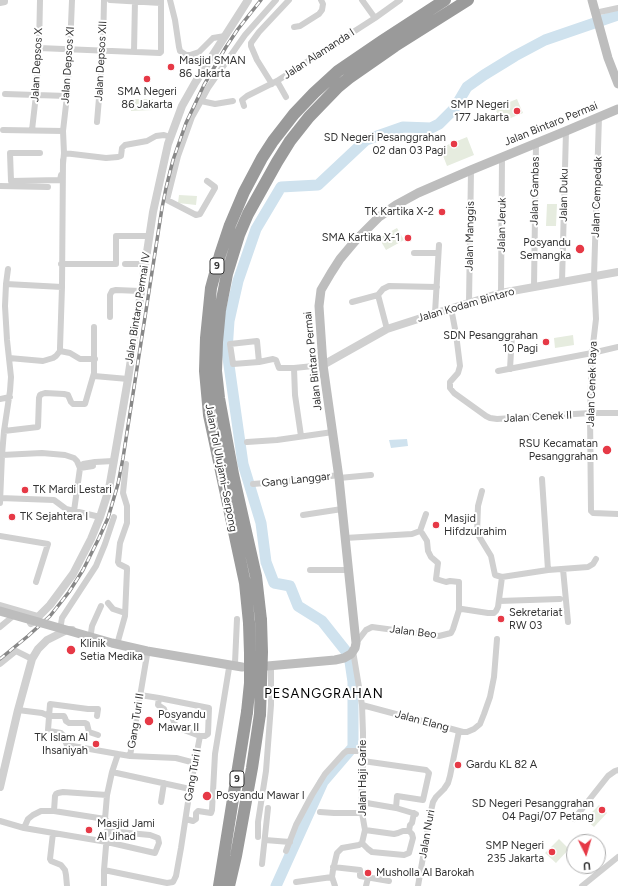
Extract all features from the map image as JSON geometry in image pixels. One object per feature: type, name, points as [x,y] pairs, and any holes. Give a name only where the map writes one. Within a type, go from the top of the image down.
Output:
[{"type":"highway","name":"Jalan Tol Ulujami–Serpong","points":[[219,886],[247,712],[250,683],[250,653],[245,583],[209,415],[205,371],[206,338],[211,288],[230,225],[244,192],[273,141],[294,114],[338,71],[391,34],[445,0]]},
{"type":"highway","name":"Jalan Tol Ulujami–Serpong","points":[[236,856],[260,714],[262,659],[261,620],[256,576],[229,453],[219,398],[216,371],[220,310],[227,274],[239,235],[248,214],[290,141],[310,117],[338,87],[395,46],[468,0]]},
{"type":"highway","points":[[229,886],[236,856]]},
{"type":"highway","points":[[236,856],[236,886]]},
{"type":"main road","points":[[592,0],[608,58],[618,84]]},
{"type":"main road","name":"Jalan Bintaro Permai","points":[[351,651],[349,570],[339,476],[323,365],[319,306],[321,290],[340,259],[356,240],[383,213],[396,205],[418,193],[471,170],[618,109]]},
{"type":"main road","points":[[0,613],[147,651],[238,666],[271,666],[335,660],[351,651]]},
{"type":"street","points":[[0,2],[5,2],[5,0]]},
{"type":"street","name":"Jalan Depsos X","points":[[32,130],[39,48],[40,0]]},
{"type":"street","name":"Jalan Depsos XI","points":[[63,157],[63,131],[67,96],[72,0]]},
{"type":"street","name":"Jalan Depsos XII","points":[[98,122],[103,50],[104,0]]},
{"type":"street","points":[[39,48],[159,54],[161,52],[161,2],[110,0]]},
{"type":"street","points":[[170,0],[176,20],[179,47],[183,54],[190,55],[199,52],[213,38],[224,36]]},
{"type":"street","name":"Jalan Bintaro Permai IV","points":[[38,617],[50,605],[73,574],[92,539],[109,489],[128,379],[144,264],[153,212],[170,137],[182,106],[195,83],[248,0]]},
{"type":"street","points":[[207,181],[215,188],[200,214],[196,215],[167,200],[178,156],[192,117],[208,88],[246,34],[276,0]]},
{"type":"street","points":[[286,97],[257,60],[251,43],[259,32],[289,0]]},
{"type":"street","points":[[294,27],[300,26],[318,14],[322,10],[322,0]]},
{"type":"street","points":[[362,0],[375,18]]},
{"type":"street","name":"Jalan Alamanda I","points":[[244,106],[242,100],[246,97],[274,83],[375,18],[400,0]]},
{"type":"street","points":[[134,52],[135,1]]},
{"type":"street","points":[[595,14],[618,8]]},
{"type":"street","points":[[5,94],[67,96]]},
{"type":"street","points":[[201,101],[215,104],[233,101]]},
{"type":"street","name":"Jalan Cempedak","points":[[594,276],[599,117]]},
{"type":"street","points":[[3,130],[63,131]]},
{"type":"street","name":"Jalan Duku","points":[[562,282],[566,131]]},
{"type":"street","points":[[63,157],[120,157],[122,148],[125,145],[147,141],[156,136],[164,135],[170,137]]},
{"type":"street","name":"Jalan Gambas","points":[[534,287],[536,143]]},
{"type":"street","points":[[40,153],[10,153],[11,181],[60,180],[63,157]]},
{"type":"street","points":[[9,358],[43,361],[53,358],[60,352],[63,157]]},
{"type":"street","name":"Jalan Jeruk","points":[[501,293],[502,157]]},
{"type":"street","name":"Jalan Manggis","points":[[469,302],[471,170]]},
{"type":"street","points":[[0,186],[48,187]]},
{"type":"street","points":[[62,264],[116,264],[116,236],[149,236]]},
{"type":"street","points":[[435,313],[439,245]]},
{"type":"street","points":[[414,253],[438,253]]},
{"type":"street","points":[[125,264],[144,264]]},
{"type":"street","points":[[0,503],[1,457],[10,397],[11,377],[5,306],[8,269]]},
{"type":"street","name":"Jalan Kodam Bintaro","points":[[323,365],[387,329],[469,302],[501,293],[618,272]]},
{"type":"street","name":"Jalan Cenek Raya","points":[[594,276],[596,319],[592,353],[590,414],[591,510],[592,513],[618,514]]},
{"type":"street","points":[[6,284],[62,287]]},
{"type":"street","points":[[352,302],[378,295],[382,289],[389,286],[437,287]]},
{"type":"street","points":[[110,317],[110,295],[112,292],[116,290],[140,291]]},
{"type":"street","points":[[378,295],[387,329]]},
{"type":"street","name":"Jalan Cenek II","points":[[451,308],[460,366],[458,373],[450,382],[450,388],[454,393],[490,418],[497,419],[618,413]]},
{"type":"street","points":[[4,432],[38,427],[39,398],[42,394],[64,394],[68,396],[73,404],[85,404],[94,376],[94,327]]},
{"type":"street","points":[[510,369],[512,334]]},
{"type":"street","points":[[259,362],[257,341],[230,344],[233,364],[259,362],[274,359],[280,368],[323,365]]},
{"type":"street","points":[[498,371],[618,347]]},
{"type":"street","points":[[60,352],[70,353],[80,358],[95,359]]},
{"type":"street","points":[[294,368],[295,395],[301,436]]},
{"type":"street","points":[[94,376],[128,379]]},
{"type":"street","points":[[0,399],[10,397]]},
{"type":"street","points":[[247,442],[277,440],[333,432]]},
{"type":"street","points":[[1,457],[42,453],[65,455],[74,458],[80,467],[74,511]]},
{"type":"street","points":[[80,467],[95,462],[113,462]]},
{"type":"street","points":[[118,641],[125,613],[127,570],[127,568],[118,563],[120,543],[128,513],[123,493],[126,464]]},
{"type":"street","points":[[80,467],[93,466]]},
{"type":"street","name":"Gang Langgar","points":[[253,484],[339,476],[371,475]]},
{"type":"street","points":[[542,479],[548,570]]},
{"type":"street","points":[[482,491],[478,506],[477,533],[491,556],[495,575],[502,577],[548,570],[591,566],[596,558]]},
{"type":"street","points":[[0,498],[54,500],[66,509],[100,517]]},
{"type":"street","points":[[303,515],[342,509]]},
{"type":"street","points":[[420,531],[426,514]]},
{"type":"street","points":[[64,632],[62,618],[92,573],[107,539],[114,517]]},
{"type":"street","points":[[420,531],[427,541],[428,551],[431,557],[438,563],[436,579],[446,582],[459,582],[460,610],[494,613],[499,602],[502,577]]},
{"type":"street","points":[[345,538],[402,535],[420,531]]},
{"type":"street","points":[[0,536],[48,544],[36,582]]},
{"type":"street","points":[[107,539],[120,543]]},
{"type":"street","points":[[563,569],[568,622]]},
{"type":"street","points":[[310,570],[349,570]]},
{"type":"street","points":[[499,602],[560,599]]},
{"type":"street","points":[[108,603],[113,609],[125,613]]},
{"type":"street","points":[[0,606],[38,617],[31,623],[12,618],[0,613],[2,609],[0,606]]},
{"type":"street","points":[[87,636],[101,606]]},
{"type":"street","name":"Jalan Beo","points":[[351,651],[366,630],[372,627],[439,636],[451,633],[460,610]]},
{"type":"street","points":[[0,627],[12,618]]},
{"type":"street","points":[[186,819],[196,819],[196,813],[211,813],[212,810],[215,754],[238,666],[237,619]]},
{"type":"street","points":[[0,787],[3,763],[32,659],[38,649],[48,640],[64,632],[67,634],[118,641],[238,666]]},
{"type":"street","points":[[87,636],[147,655],[238,666]]},
{"type":"street","points":[[459,731],[465,732],[474,729],[480,724],[490,697],[494,677],[497,639]]},
{"type":"street","points":[[0,664],[16,651],[32,659]]},
{"type":"street","name":"Jalan Haji Garie","points":[[351,651],[362,705],[364,733],[360,751],[363,761],[361,802],[365,830],[362,843]]},
{"type":"street","name":"Gang Turi II","points":[[104,886],[108,831],[108,822],[105,819],[107,795],[118,754],[130,756],[147,655]]},
{"type":"street","points":[[258,837],[258,822],[266,771],[270,720],[271,666]]},
{"type":"street","name":"Gang Turi I","points":[[104,870],[167,883],[175,880],[182,848],[190,789],[200,736],[208,735],[209,708],[140,695]]},
{"type":"street","points":[[158,698],[159,706],[164,709],[166,714],[172,717],[176,727],[200,736]]},
{"type":"street","points":[[97,716],[98,709],[88,709],[52,703],[50,704],[49,731],[62,733],[67,745],[118,754]]},
{"type":"street","name":"Jalan Elang","points":[[362,705],[459,731]]},
{"type":"street","points":[[18,710],[42,713],[49,716],[65,717],[66,721],[69,723],[85,723],[87,724],[89,732],[98,735]]},
{"type":"street","name":"Jalan Nuri","points":[[418,886],[433,802],[448,783],[459,731]]},
{"type":"street","points":[[286,850],[296,825],[325,774],[342,754],[347,751],[360,751]]},
{"type":"street","points":[[130,756],[176,758],[195,763]]},
{"type":"street","points":[[363,761],[426,770],[429,773],[423,800],[397,796],[396,808]]},
{"type":"street","points":[[574,819],[608,776],[618,770]]},
{"type":"street","points":[[112,772],[190,789]]},
{"type":"street","points":[[161,802],[164,783]]},
{"type":"street","points":[[54,811],[55,796],[58,793],[107,795]]},
{"type":"street","points":[[335,886],[332,878],[333,867],[337,853],[342,848],[362,843],[372,852],[401,855],[406,855],[409,853],[413,838],[409,831],[415,813],[361,802]]},
{"type":"street","points":[[262,864],[268,808]]},
{"type":"street","points":[[24,828],[28,819],[41,811],[54,811],[105,819]]},
{"type":"street","points":[[320,812],[362,813]]},
{"type":"street","points":[[0,822],[24,828],[107,842],[155,853],[159,843],[159,840],[156,837],[150,835],[108,831]]},
{"type":"street","points":[[365,830],[394,834],[409,831]]},
{"type":"street","points":[[53,833],[50,859],[51,861],[61,865],[65,870],[67,886]]},
{"type":"street","points":[[264,840],[290,842]]},
{"type":"street","points":[[582,886],[618,857]]},
{"type":"street","points":[[333,867],[360,870],[360,876],[389,881]]},
{"type":"street","points":[[296,882],[332,878]]},
{"type":"street","points":[[366,886],[368,878]]},
{"type":"shaded area","points":[[131,99],[153,99],[153,110],[131,111]]},
{"type":"shaded area","points":[[517,99],[523,113],[501,122],[495,108]]},
{"type":"shaded area","points":[[467,137],[474,155],[447,166],[440,148]]},
{"type":"shaded area","points":[[179,195],[197,196],[196,205],[178,203]]},
{"type":"shaded area","points":[[547,204],[557,204],[556,226],[546,226]]},
{"type":"shaded area","points":[[397,228],[404,240],[386,250],[379,238]]},
{"type":"shaded area","points":[[573,335],[574,345],[555,348],[554,338]]},
{"type":"shaded area","points":[[599,805],[607,813],[594,827],[585,819]]},
{"type":"shaded area","points":[[559,839],[566,846],[566,852],[556,863],[545,853]]},
{"type":"water","points":[[407,439],[408,446],[391,448],[389,440]]},
{"type":"waterway","points":[[276,886],[323,782],[353,747],[353,682],[349,655],[322,621],[298,606],[290,586],[274,583],[266,562],[261,523],[243,464],[227,351],[229,321],[238,281],[256,229],[281,187],[318,185],[366,140],[403,127],[431,128],[439,124],[454,109],[467,87],[515,56],[545,40],[618,15]]},
{"type":"railway","points":[[0,659],[50,616],[69,592],[83,570],[108,518],[118,484],[123,458],[162,208],[173,160],[186,123],[204,85],[238,29],[261,0]]},
{"type":"place","name":"Masjid SMAN 86 Jakarta","points":[[171,67]]},
{"type":"place","name":"SMA Negeri 86 Jakarta","points":[[147,79]]},
{"type":"place","name":"SMP Negeri 177 Jakarta","points":[[517,111]]},
{"type":"place","name":"SD Negeri Pesanggrahan 02 dan 03 Pagi","points":[[454,144]]},
{"type":"place","name":"TK Kartika X-2","points":[[442,212]]},
{"type":"place","name":"SMA Kartika X-1","points":[[408,238]]},
{"type":"place","name":"Posyandu Semangka","points":[[580,249]]},
{"type":"place","name":"SDN Pesanggrahan 10 Pagi","points":[[546,342]]},
{"type":"place","name":"RSU Kecamatan Pesanggrahan","points":[[607,450]]},
{"type":"place","name":"TK Mardi Lestari","points":[[25,490]]},
{"type":"place","name":"TK Sejahtera I","points":[[12,517]]},
{"type":"place","name":"Masjid Hifdzulrahim","points":[[436,525]]},
{"type":"place","name":"Sekretariat RW 03","points":[[501,619]]},
{"type":"place","name":"Klinik Setia Medika","points":[[71,650]]},
{"type":"place","name":"Posyandu Mawar II","points":[[149,721]]},
{"type":"place","name":"TK Islam Al Ihsaniyah","points":[[96,744]]},
{"type":"place","name":"Gardu KL 82 A","points":[[458,765]]},
{"type":"place","name":"Posyandu Mawar I","points":[[207,796]]},
{"type":"place","name":"SD Negeri Pesanggrahan 04 Pagi/07 Petang","points":[[602,810]]},
{"type":"place","name":"Masjid Jami Al Jihad","points":[[89,830]]},
{"type":"place","name":"SMP Negeri 235 Jakarta","points":[[552,852]]},
{"type":"place","name":"Musholla Al Barokah","points":[[368,873]]},
{"type":"district","name":"PESANGGRAHAN","points":[[324,694]]}]
